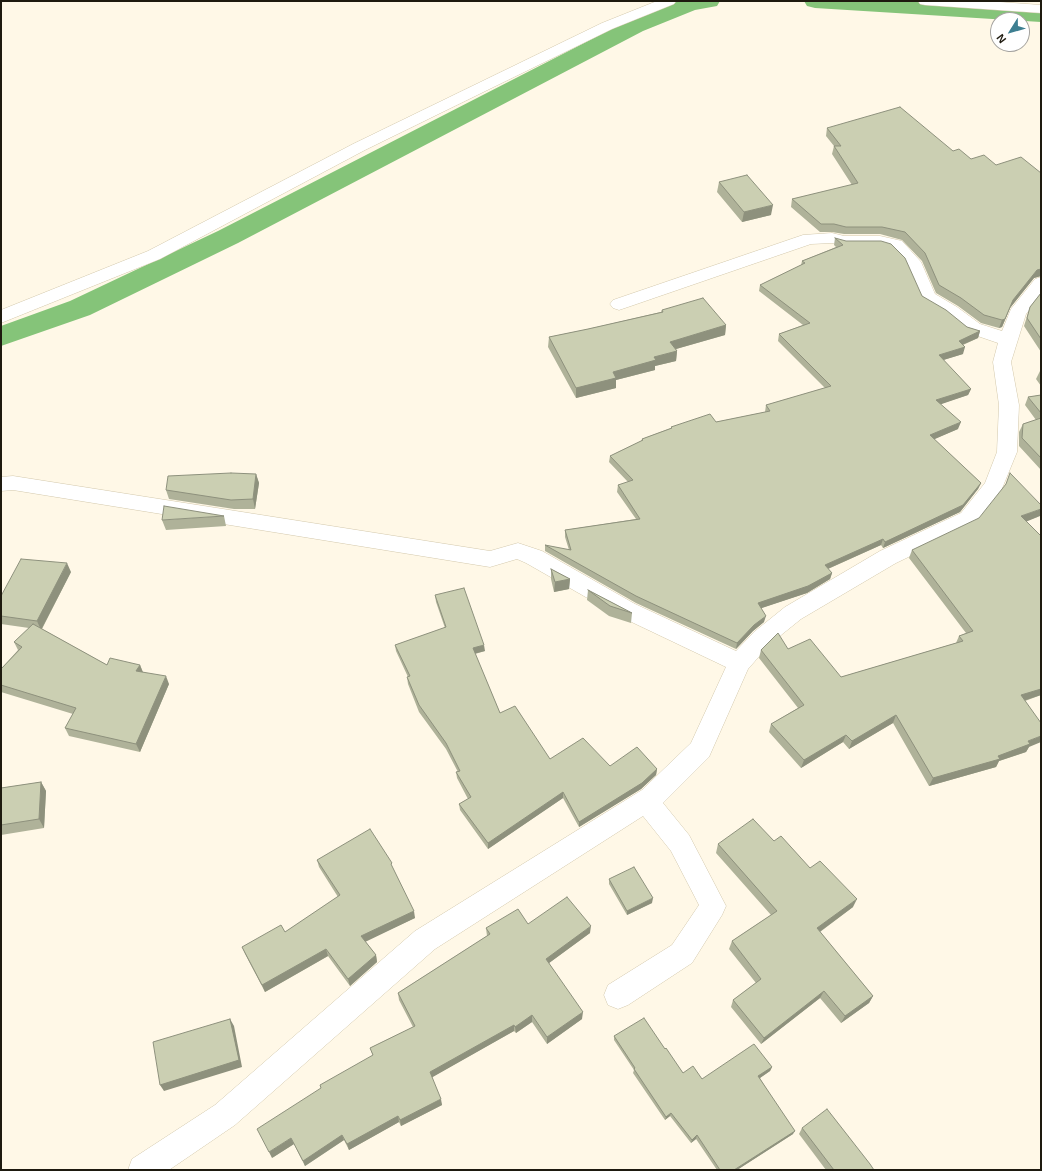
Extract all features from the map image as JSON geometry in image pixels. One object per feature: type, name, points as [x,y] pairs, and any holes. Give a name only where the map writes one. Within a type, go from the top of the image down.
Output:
[{"type":"street","points":[[1,317],[154,254],[366,144],[607,26],[670,1]]},
{"type":"street","points":[[925,1],[1041,9]]},
{"type":"street","points":[[619,304],[809,239],[832,238],[844,241],[880,241],[896,245],[912,262],[927,297],[952,311],[973,328],[1008,340]]},
{"type":"street","points":[[143,1170],[225,1115],[425,940],[651,798],[700,750],[739,663],[762,638],[793,613],[888,557],[968,519],[994,486],[1007,452],[1009,405],[1002,362],[1017,312],[1041,283]]},
{"type":"street","points":[[1,484],[21,484],[490,559],[518,551],[534,557],[628,610],[739,663]]},
{"type":"street","points":[[618,995],[682,954],[713,906],[680,843],[646,800]]},
{"type":"building","points":[[900,107],[953,151],[959,149],[971,159],[984,155],[996,165],[1021,157],[1041,173],[1041,269],[1037,270],[1013,300],[1005,319],[1002,320],[984,315],[961,298],[939,285],[925,253],[905,232],[882,227],[846,227],[834,224],[821,224],[792,199],[858,183],[834,146],[841,146],[827,128]]},
{"type":"building","points":[[747,175],[773,205],[744,212],[719,182]]},
{"type":"building","points":[[835,238],[846,241],[881,241],[891,244],[905,258],[922,296],[946,310],[967,327],[980,331],[959,341],[965,347],[939,355],[971,389],[936,400],[961,422],[930,435],[981,483],[963,505],[885,542],[883,539],[825,565],[832,573],[808,586],[758,603],[766,616],[754,625],[737,643],[636,596],[545,545],[571,550],[565,530],[640,519],[618,485],[633,480],[610,456],[643,440],[642,439],[672,428],[671,427],[710,414],[716,422],[770,411],[766,405],[831,386],[779,334],[810,323],[760,285],[805,263],[802,261],[843,245]]},
{"type":"building","points":[[1041,293],[1041,339],[1027,318],[1030,307]]},
{"type":"building","points":[[703,298],[726,325],[670,342],[677,351],[654,357],[656,360],[613,372],[616,378],[576,388],[549,337],[663,312],[662,310]]},
{"type":"building","points":[[1041,395],[1041,413],[1028,397]]},
{"type":"building","points":[[1041,418],[1041,458],[1022,438],[1023,424]]},
{"type":"building","points":[[231,473],[256,474],[253,499],[231,500],[166,490],[168,476]]},
{"type":"building","points":[[1010,473],[1041,505],[1041,509],[1021,516],[1041,536],[1041,689],[1021,695],[1041,723],[1041,736],[1028,741],[1030,744],[998,756],[1000,759],[933,778],[896,715],[852,741],[846,735],[804,760],[771,724],[804,705],[761,650],[778,633],[788,649],[810,639],[841,677],[963,641],[959,636],[973,631],[912,550],[979,518],[1006,484]]},
{"type":"building","points":[[164,506],[224,516],[162,520]]},
{"type":"building","points":[[21,559],[67,563],[37,621],[1,616],[1,596]]},
{"type":"building","points":[[551,569],[570,579],[555,582]]},
{"type":"building","points":[[464,588],[484,645],[473,648],[500,713],[515,706],[550,759],[583,738],[610,766],[637,747],[657,769],[642,783],[579,822],[563,792],[488,843],[459,804],[471,797],[456,772],[460,771],[446,743],[419,705],[407,677],[410,676],[395,645],[446,627],[435,595]]},
{"type":"building","points":[[588,590],[632,613],[610,606]]},
{"type":"building","points":[[33,624],[107,665],[110,658],[140,665],[136,671],[166,676],[136,744],[65,728],[76,708],[1,685],[1,669],[22,647],[14,642]]},
{"type":"building","points":[[41,782],[39,819],[1,825],[1,788]]},
{"type":"building","points":[[753,819],[774,841],[781,836],[810,868],[820,861],[857,899],[817,928],[873,996],[845,1016],[824,991],[764,1038],[733,1000],[761,979],[732,941],[777,911],[718,844]]},
{"type":"building","points":[[370,829],[392,863],[391,864],[414,911],[361,936],[376,955],[348,979],[326,949],[262,985],[242,947],[281,925],[285,932],[340,895],[317,860]]},
{"type":"building","points":[[634,867],[653,898],[627,911],[609,879]]},
{"type":"building","points":[[567,897],[591,926],[546,959],[583,1012],[547,1037],[532,1015],[515,1027],[514,1025],[430,1072],[441,1099],[400,1120],[398,1116],[347,1144],[342,1135],[303,1161],[291,1138],[269,1152],[257,1129],[321,1088],[320,1085],[373,1055],[370,1048],[415,1026],[398,993],[490,934],[486,928],[518,909],[528,924]]},
{"type":"building","points":[[644,1018],[683,1073],[693,1066],[702,1079],[754,1044],[772,1067],[758,1076],[795,1131],[734,1170],[720,1170],[697,1135],[692,1140],[671,1113],[666,1117],[614,1036]]},
{"type":"building","points":[[230,1019],[239,1060],[160,1085],[153,1042]]},
{"type":"building","points":[[827,1109],[874,1170],[834,1170],[802,1128]]},
{"type":"waterway","points":[[1,336],[80,308],[228,237],[635,26],[689,5],[709,1]]},
{"type":"waterway","points":[[815,1],[1041,15]]}]
